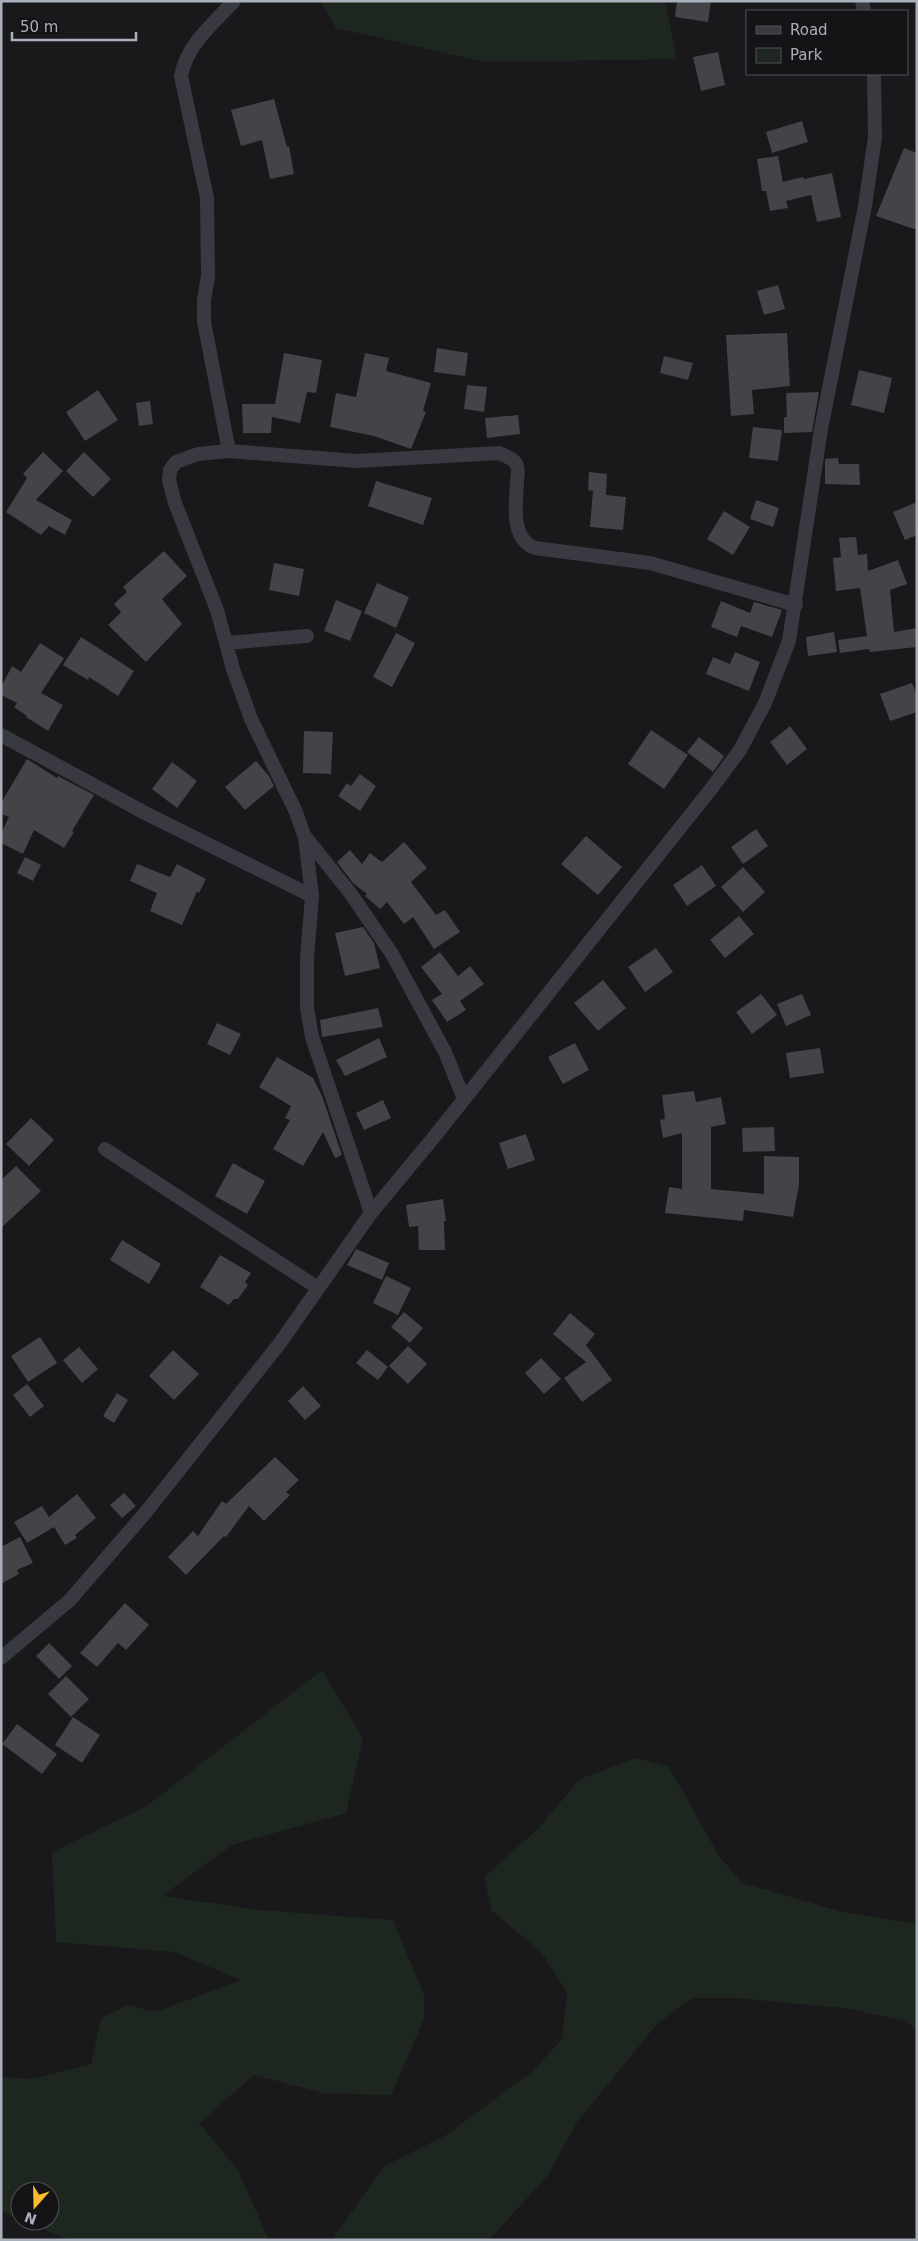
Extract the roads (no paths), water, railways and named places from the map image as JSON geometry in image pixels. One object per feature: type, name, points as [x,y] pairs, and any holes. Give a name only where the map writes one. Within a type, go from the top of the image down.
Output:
[{"type":"street","points":[[229,451],[204,322],[204,300],[208,276],[207,198],[181,76],[184,62],[192,46],[234,1]]},
{"type":"street","points":[[1,1658],[70,1600],[127,1534],[280,1343],[371,1214],[740,750],[765,704],[789,641],[822,429],[865,206],[875,137],[874,75]]},
{"type":"street","points":[[371,1214],[312,1037],[307,1008],[307,958],[312,896],[304,834],[296,812],[251,719],[217,610],[175,504],[169,480],[170,470],[176,462],[198,454],[229,451],[358,461],[499,453],[511,458],[518,466],[517,517],[520,538],[526,545],[650,563],[796,605]]},
{"type":"street","points":[[226,643],[307,636]]},
{"type":"street","points":[[1,735],[147,814],[312,896]]},
{"type":"street","points":[[304,834],[362,909],[392,954],[445,1052],[464,1099]]},
{"type":"street","points":[[105,1149],[318,1288]]}]
